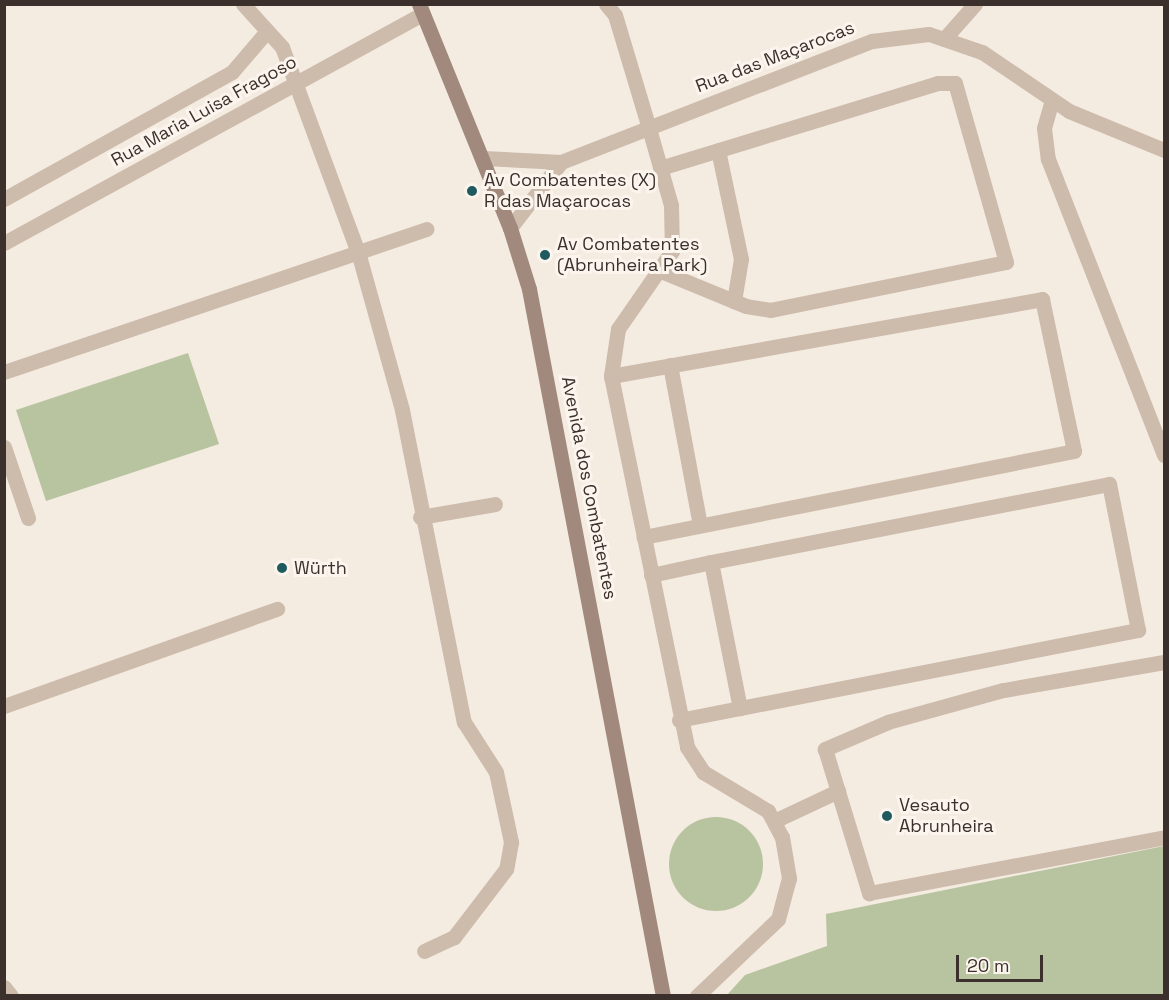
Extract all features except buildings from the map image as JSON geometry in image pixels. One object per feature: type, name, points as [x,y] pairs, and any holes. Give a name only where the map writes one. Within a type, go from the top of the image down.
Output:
[{"type":"street","points":[[243,4],[282,47],[358,252],[402,410],[420,517],[464,722],[496,772],[511,849],[506,869],[454,937],[424,951]]},
{"type":"street","points":[[944,39],[975,4]]},
{"type":"street","points":[[613,8],[660,168],[674,229],[663,272],[618,329],[610,376],[679,720],[693,761],[703,772],[758,802],[774,821],[787,868],[787,892],[778,919],[697,996]]},
{"type":"street","name":"Rua Maria Luisa Fragoso","points":[[4,243],[295,84],[421,9]]},
{"type":"street","name":"Avenida dos Combatentes","points":[[421,9],[510,228],[542,345],[663,996]]},
{"type":"street","points":[[4,199],[232,72],[267,31]]},
{"type":"street","name":"Rua das Maçarocas","points":[[483,158],[561,162],[648,125],[873,41],[901,35],[944,39],[982,52],[1052,100],[1164,150]]},
{"type":"street","points":[[660,168],[938,83],[955,83],[1006,262],[771,310],[734,301],[663,272]]},
{"type":"street","points":[[1052,100],[1044,128],[1048,159],[1164,455]]},
{"type":"street","points":[[718,150],[741,259],[734,301]]},
{"type":"street","name":"Rua das Maçarocas","points":[[510,228],[561,162]]},
{"type":"street","points":[[4,372],[426,229]]},
{"type":"street","points":[[610,376],[1042,299],[1074,451],[643,537]]},
{"type":"street","points":[[670,365],[700,525]]},
{"type":"street","points":[[4,447],[28,518]]},
{"type":"street","points":[[651,575],[1109,484],[1138,630],[679,720]]},
{"type":"street","points":[[420,517],[495,504]]},
{"type":"street","points":[[711,562],[740,708]]},
{"type":"street","points":[[4,706],[278,609]]},
{"type":"street","points":[[1164,662],[1003,690],[888,722],[825,749],[838,791],[848,810],[869,893],[1164,837]]},
{"type":"street","points":[[774,821],[838,791]]},
{"type":"street","points":[[4,987],[11,996]]},
{"type":"green space","points":[[188,353],[219,444],[46,501],[16,410]]},
{"type":"green space","points":[[716,817],[734,821],[749,831],[759,846],[763,864],[759,882],[749,897],[734,907],[716,911],[698,907],[683,897],[673,882],[669,864],[673,846],[683,831],[698,821]]},
{"type":"green space","points":[[1164,846],[1164,995],[727,995],[745,975],[827,946],[826,914]]},
{"type":"place","name":"Av Combatentes (X) R das Maçarocas","points":[[472,191]]},
{"type":"place","name":"Av Combatentes (Abrunheira Park)","points":[[545,255]]},
{"type":"place","name":"Würth","points":[[282,568]]},
{"type":"place","name":"Vesauto Abrunheira","points":[[887,816]]}]
